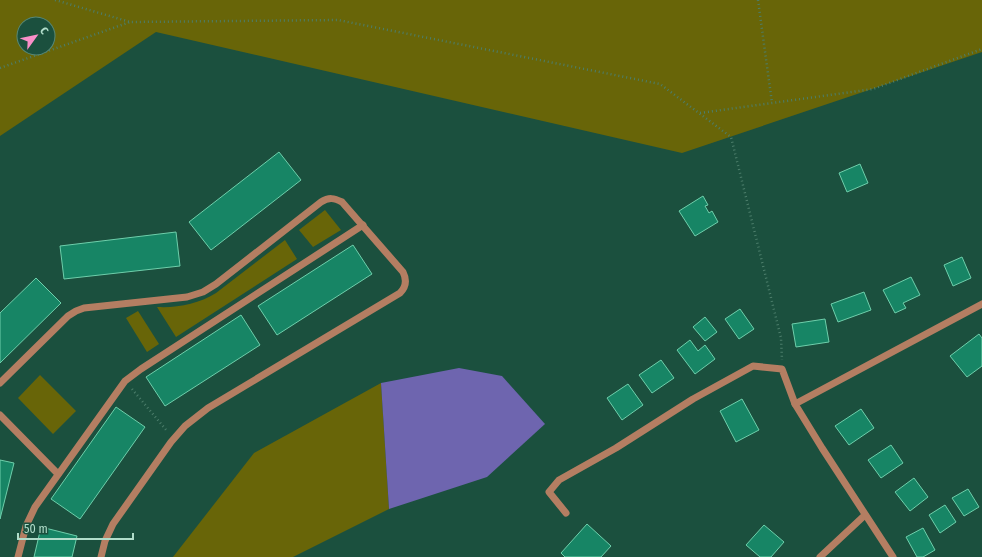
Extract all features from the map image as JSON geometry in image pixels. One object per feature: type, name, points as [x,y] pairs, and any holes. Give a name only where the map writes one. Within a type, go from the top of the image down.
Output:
[{"type":"street","points":[[0,383],[73,312],[84,308],[187,297],[203,292],[216,284],[326,199],[332,198],[342,202],[403,272],[406,282],[400,293],[204,411],[188,423],[173,438],[113,524],[105,541],[101,557]]},
{"type":"street","points":[[18,557],[26,526],[32,513],[58,474],[125,381],[147,365],[363,225]]},
{"type":"street","points":[[796,404],[982,304]]},
{"type":"street","points":[[566,513],[549,492],[559,480],[616,448],[693,399],[753,366],[782,369],[796,404],[822,448],[893,557]]},
{"type":"street","points":[[0,415],[58,474]]},
{"type":"street","points":[[820,557],[865,515]]},
{"type":"path","points":[[55,0],[130,22],[338,20],[660,84],[731,137],[781,338],[782,369]]},
{"type":"path","points":[[758,0],[772,103]]},
{"type":"path","points":[[0,68],[130,22]]},
{"type":"path","points":[[699,113],[873,89],[982,49]]},
{"type":"path","points":[[125,381],[173,438]]},
{"type":"shaded area","points":[[0,0],[982,0],[982,52],[682,153],[156,32],[0,136]]},
{"type":"shaded area","points":[[325,210],[341,230],[313,247],[299,230]]},
{"type":"shaded area","points":[[285,240],[297,259],[176,337],[157,307],[173,307],[195,303],[209,297]]},
{"type":"shaded area","points":[[138,311],[159,344],[147,352],[126,318]]},
{"type":"shaded area","points":[[459,368],[502,376],[545,424],[487,477],[389,509],[381,383]]},
{"type":"shaded area","points":[[40,375],[76,411],[53,434],[18,398]]},
{"type":"shaded area","points":[[381,383],[389,509],[293,557],[173,557],[254,453]]},
{"type":"building","points":[[279,152],[301,180],[211,250],[189,222]]},
{"type":"building","points":[[860,164],[868,183],[847,192],[839,173]]},
{"type":"building","points":[[703,196],[708,205],[705,206],[709,213],[712,211],[718,222],[695,236],[679,211]]},
{"type":"building","points":[[176,232],[180,266],[64,279],[60,246]]},
{"type":"building","points":[[353,245],[372,274],[277,335],[258,306]]},
{"type":"building","points":[[962,257],[971,278],[953,286],[944,265]]},
{"type":"building","points":[[911,277],[920,295],[903,303],[906,308],[895,313],[883,290]]},
{"type":"building","points":[[36,278],[61,303],[0,363],[0,313]]},
{"type":"building","points":[[864,292],[871,310],[838,322],[831,304]]},
{"type":"building","points":[[740,309],[754,329],[739,339],[725,319]]},
{"type":"building","points":[[241,315],[260,345],[165,406],[146,377]]},
{"type":"building","points":[[705,317],[717,332],[705,341],[693,327]]},
{"type":"building","points":[[825,319],[829,342],[796,347],[792,324]]},
{"type":"building","points":[[979,334],[982,338],[982,366],[967,377],[950,356]]},
{"type":"building","points":[[690,340],[698,351],[705,345],[715,359],[695,374],[677,350]]},
{"type":"building","points":[[661,360],[674,378],[652,393],[639,375]]},
{"type":"building","points":[[628,384],[643,405],[622,420],[607,398]]},
{"type":"building","points":[[742,399],[759,430],[736,442],[720,411]]},
{"type":"building","points":[[116,407],[145,427],[80,519],[51,499]]},
{"type":"building","points":[[861,409],[874,428],[849,445],[835,426]]},
{"type":"building","points":[[891,445],[903,463],[881,478],[868,460]]},
{"type":"building","points":[[0,460],[14,463],[0,519]]},
{"type":"building","points":[[914,478],[928,497],[910,511],[895,492]]},
{"type":"building","points":[[968,489],[979,507],[964,516],[952,498]]},
{"type":"building","points":[[945,505],[956,522],[940,533],[929,515]]},
{"type":"building","points":[[587,524],[611,546],[601,557],[565,557],[561,553]]},
{"type":"building","points":[[764,525],[784,542],[771,557],[760,557],[746,545]]},
{"type":"building","points":[[41,527],[77,536],[72,557],[34,557]]},
{"type":"building","points":[[923,528],[935,550],[923,557],[917,557],[906,537]]}]
